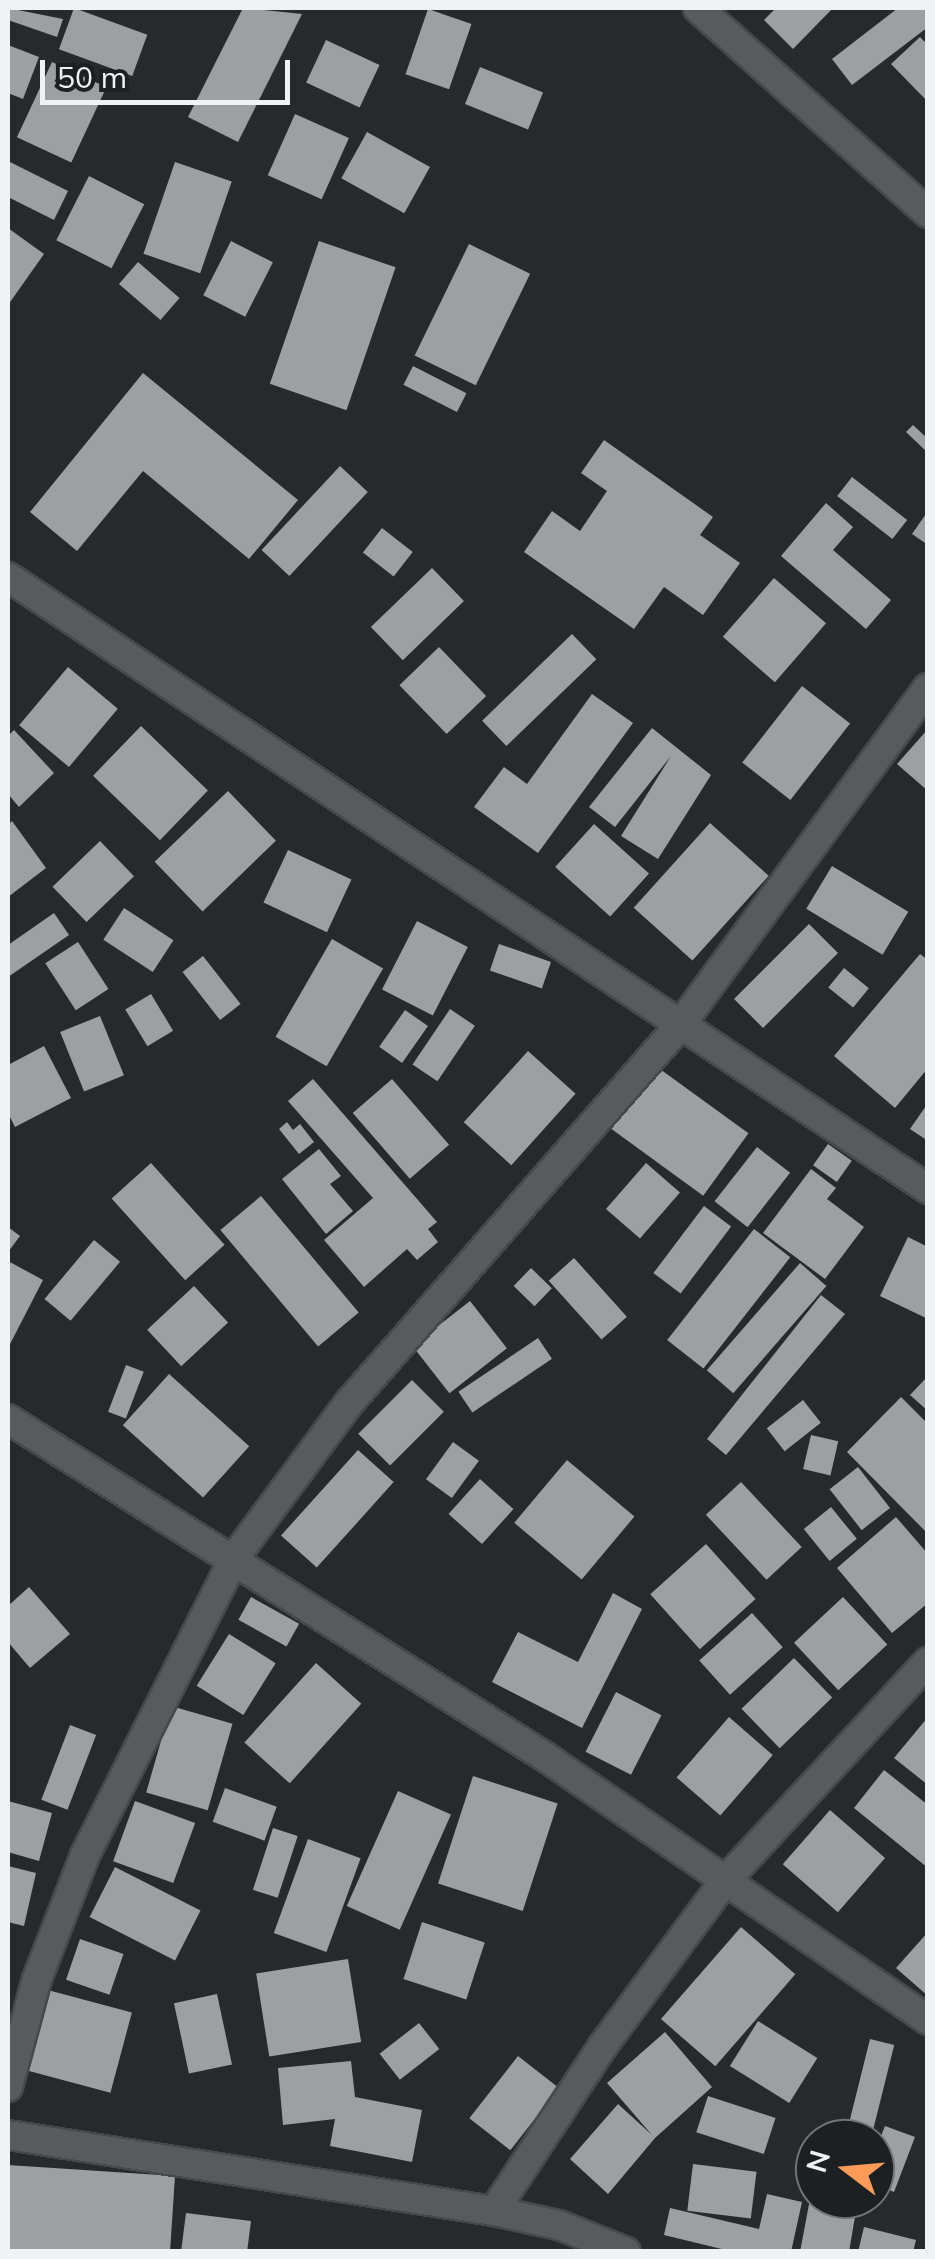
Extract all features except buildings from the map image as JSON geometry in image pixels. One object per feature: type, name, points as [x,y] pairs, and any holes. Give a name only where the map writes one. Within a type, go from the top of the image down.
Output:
[{"type":"street","points":[[698,8],[928,213]]},
{"type":"street","points":[[8,577],[928,1189]]},
{"type":"street","points":[[8,2087],[37,1979],[86,1855],[236,1557],[350,1403],[681,1024],[928,688]]},
{"type":"street","points":[[8,1419],[236,1557],[928,2020]]},
{"type":"street","points":[[494,2211],[602,2046],[725,1881],[928,1662]]},
{"type":"street","points":[[8,2135],[494,2211],[558,2225],[626,2252]]}]
